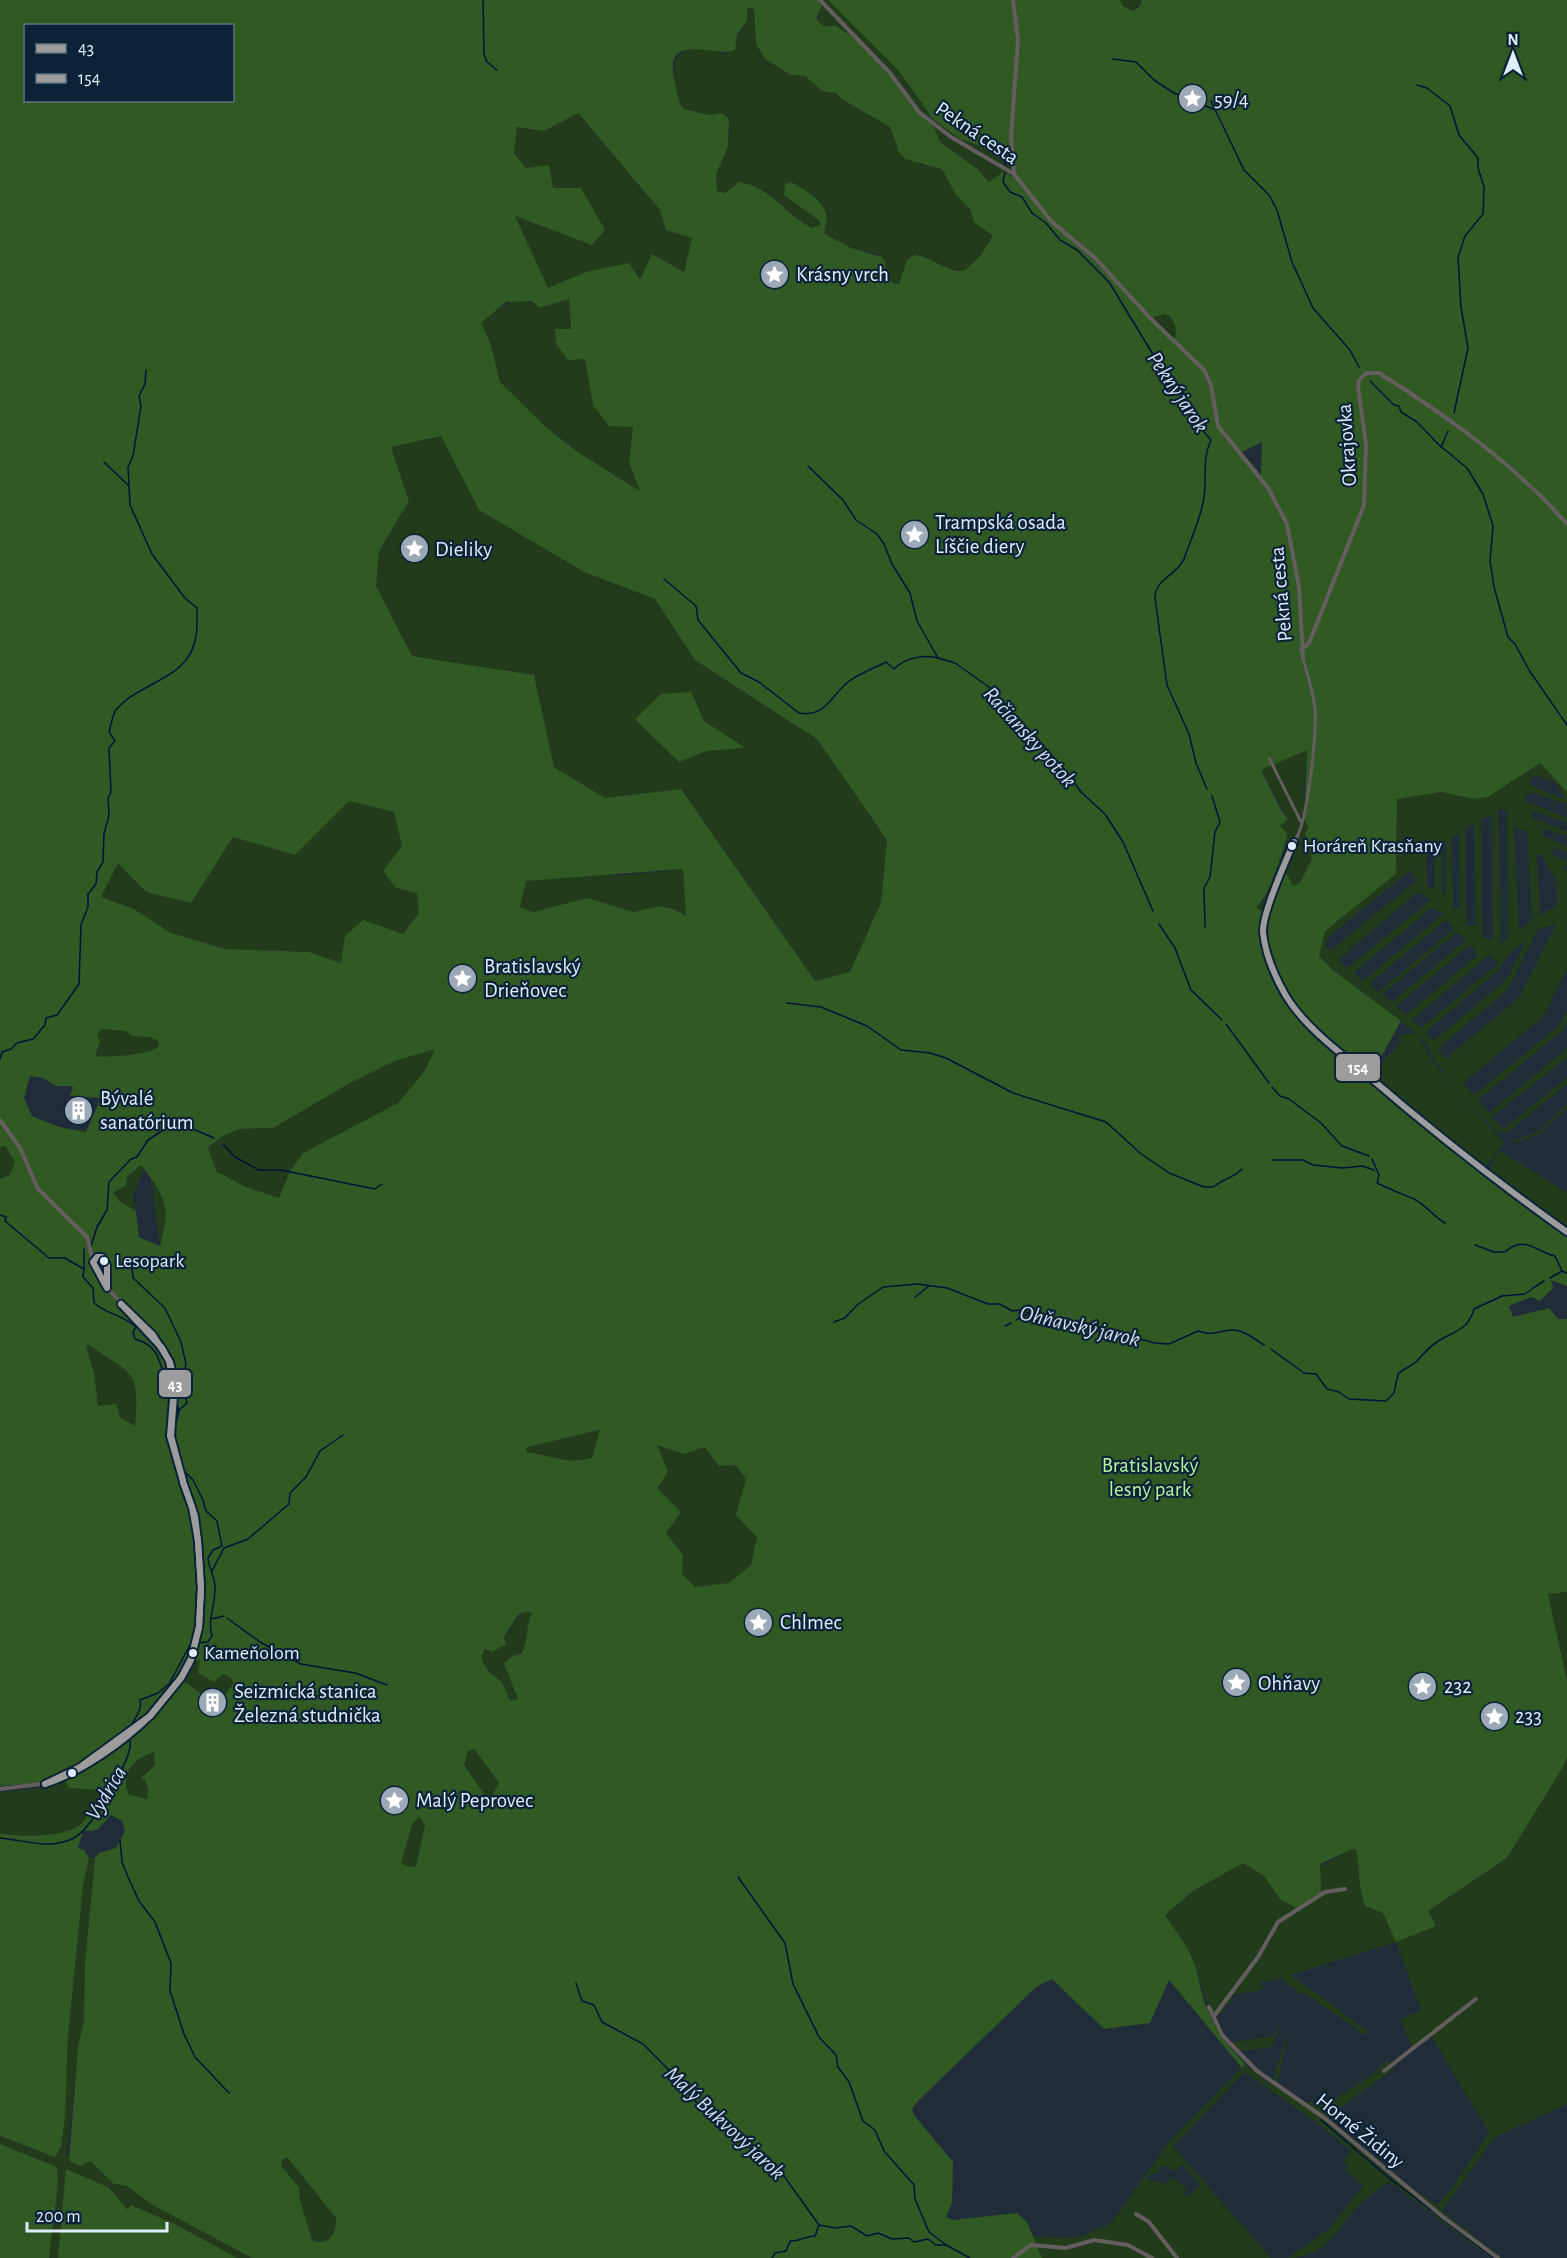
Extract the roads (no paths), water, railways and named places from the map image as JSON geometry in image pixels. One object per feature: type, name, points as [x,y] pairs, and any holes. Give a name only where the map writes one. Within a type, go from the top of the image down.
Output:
[{"type":"street","name":"Pekná cesta","points":[[820,0],[890,73],[916,108],[962,145],[1014,174],[1052,221],[1095,258],[1206,373],[1218,426],[1268,488],[1287,524],[1299,587],[1301,650],[1315,715],[1302,823],[1298,837],[1282,868],[1263,930],[1271,964],[1287,997],[1322,1037],[1411,1113],[1505,1188],[1567,1232]]},
{"type":"street","points":[[1013,0],[1018,40],[1011,136],[1014,174]]},
{"type":"street","name":"Okrajovka","points":[[1301,650],[1309,643],[1364,505],[1366,446],[1358,386],[1364,375],[1373,371],[1379,373],[1473,437],[1532,488],[1567,524]]},
{"type":"street","points":[[1269,758],[1302,823]]},
{"type":"street","points":[[0,1120],[20,1148],[38,1189],[87,1237],[95,1269],[107,1289],[168,1356],[175,1381],[172,1448],[192,1506],[198,1538],[201,1581],[195,1646],[181,1678],[148,1719],[130,1734],[49,1783],[0,1789]]},
{"type":"street","points":[[1214,2017],[1258,1957],[1278,1922],[1325,1892],[1345,1889]]},
{"type":"street","points":[[1384,2071],[1476,1999]]},
{"type":"street","name":"Horné Židiny","points":[[1209,2007],[1222,2035],[1257,2071],[1326,2119],[1443,2217],[1498,2258]]},
{"type":"street","points":[[1136,2214],[1149,2222],[1177,2258]]},
{"type":"street","points":[[1013,2258],[1031,2245],[1066,2248],[1100,2241],[1135,2247],[1152,2258]]},
{"type":"waterway","points":[[483,0],[484,54],[487,62],[497,70]]},
{"type":"waterway","points":[[1113,59],[1136,62],[1154,80],[1174,93],[1213,109]]},
{"type":"waterway","points":[[1417,85],[1427,88],[1450,106],[1459,135],[1478,158],[1478,168],[1484,187],[1483,214],[1465,236],[1458,257],[1461,307],[1468,348],[1454,413]]},
{"type":"waterway","points":[[1211,101],[1244,170],[1269,195],[1277,210],[1292,262],[1313,308],[1350,350],[1359,367]]},
{"type":"waterway","name":"Pekný jarok","points":[[981,134],[989,145],[998,147],[1005,154],[1005,166]]},
{"type":"waterway","name":"Pekný jarok","points":[[1005,172],[1003,182],[1010,192],[1022,197],[1032,213],[1046,223],[1060,240],[1077,250],[1109,282],[1160,366],[1182,389],[1196,423],[1211,440],[1206,461],[1201,513],[1184,559],[1159,586],[1155,598],[1167,685],[1189,734],[1196,763],[1207,789]]},
{"type":"waterway","points":[[0,1059],[2,1052],[11,1049],[17,1043],[33,1039],[45,1025],[46,1018],[57,1015],[79,984],[81,925],[88,907],[88,894],[96,884],[97,872],[103,862],[104,834],[109,815],[108,798],[111,792],[109,748],[115,741],[109,732],[115,712],[134,694],[177,669],[186,660],[195,640],[197,608],[185,598],[152,554],[130,505],[128,467],[133,456],[141,406],[139,396],[145,384],[146,370]]},
{"type":"waterway","points":[[1370,381],[1394,405],[1399,406],[1401,412],[1417,422],[1438,444],[1467,468],[1483,494],[1493,526],[1490,561],[1494,587],[1508,637],[1515,644],[1529,670],[1567,725]]},
{"type":"waterway","points":[[1441,447],[1448,431]]},
{"type":"waterway","points":[[104,462],[129,486]]},
{"type":"waterway","name":"Račiansky potok","points":[[808,466],[843,500],[856,520],[877,534],[884,544],[892,564],[910,593],[917,621],[938,658],[955,663],[989,687],[1066,771],[1081,792],[1105,814],[1123,842],[1153,911]]},
{"type":"waterway","points":[[664,579],[696,606],[698,620],[741,673],[759,682],[799,713],[808,714],[821,709],[848,682],[886,662],[894,669],[915,658],[927,656],[938,658]]},
{"type":"waterway","name":"Pekný jarok","points":[[1205,927],[1204,888],[1210,877],[1215,832],[1220,822],[1212,796]]},
{"type":"waterway","name":"Račiansky potok","points":[[1159,924],[1175,948],[1191,990],[1222,1020]]},
{"type":"waterway","points":[[787,1003],[821,1007],[867,1026],[901,1050],[930,1053],[946,1058],[1013,1093],[1106,1122],[1140,1153],[1169,1173],[1204,1187],[1213,1187],[1242,1169]]},
{"type":"waterway","name":"Račiansky potok","points":[[1226,1024],[1269,1083]]},
{"type":"waterway","name":"Račiansky potok","points":[[1272,1087],[1280,1096],[1289,1099],[1321,1123],[1342,1146],[1369,1156]]},
{"type":"waterway","points":[[91,1246],[97,1227],[107,1210],[109,1182],[131,1159],[137,1157],[148,1140],[165,1129],[175,1126],[191,1128],[214,1138]]},
{"type":"waterway","points":[[223,1144],[235,1157],[259,1170],[281,1170],[375,1189],[382,1184]]},
{"type":"waterway","name":"Račiansky potok","points":[[1372,1159],[1379,1175],[1377,1183],[1418,1201],[1445,1223]]},
{"type":"waterway","points":[[1272,1160],[1303,1160],[1313,1165],[1343,1168],[1362,1166],[1374,1170]]},
{"type":"waterway","name":"Vydrica","points":[[0,1215],[6,1217],[5,1221],[49,1258],[65,1258],[84,1269],[83,1277],[93,1288],[94,1303],[136,1327],[133,1332],[135,1339],[153,1349],[174,1400]]},
{"type":"waterway","name":"Račiansky potok","points":[[1475,1245],[1494,1252],[1505,1252],[1519,1244],[1525,1244],[1555,1256],[1562,1271],[1567,1273]]},
{"type":"waterway","points":[[84,1249],[84,1268]]},
{"type":"waterway","points":[[132,1266],[133,1278],[165,1308],[181,1342],[186,1364],[182,1381],[187,1403],[179,1410]]},
{"type":"waterway","name":"Ohňavský jarok","points":[[1550,1278],[1562,1271]]},
{"type":"waterway","name":"Ohňavský jarok","points":[[1533,1288],[1544,1281]]},
{"type":"waterway","name":"Ohňavský jarok","points":[[834,1322],[845,1318],[857,1305],[883,1287],[918,1284],[947,1288],[988,1304],[1000,1304],[1012,1311],[1021,1310],[1063,1327],[1121,1334],[1155,1343],[1169,1344],[1198,1331],[1212,1333],[1237,1330],[1264,1345]]},
{"type":"waterway","name":"Ohňavský jarok","points":[[915,1297],[929,1286]]},
{"type":"waterway","name":"Ohňavský jarok","points":[[1271,1349],[1304,1373],[1316,1374],[1327,1389],[1339,1392],[1349,1399],[1386,1401],[1394,1393],[1398,1374],[1415,1363],[1434,1344],[1464,1326],[1474,1309],[1502,1296],[1525,1294],[1532,1289]]},
{"type":"waterway","points":[[1016,1320],[1028,1314]]},
{"type":"waterway","points":[[1005,1326],[1011,1323]]},
{"type":"waterway","name":"Vydrica","points":[[177,1404],[179,1410],[175,1428],[175,1443],[183,1470],[193,1480],[206,1511],[217,1521],[222,1546],[213,1550],[208,1558],[215,1586],[210,1624],[212,1636],[208,1642],[197,1643]]},
{"type":"waterway","points":[[212,1571],[224,1548],[248,1539],[289,1504],[290,1493],[306,1477],[320,1451],[343,1435]]},
{"type":"waterway","points":[[211,1619],[224,1616]]},
{"type":"waterway","points":[[227,1618],[260,1642],[301,1664],[355,1673],[387,1685]]},
{"type":"waterway","name":"Vydrica","points":[[0,1838],[54,1844],[72,1839],[89,1824],[107,1798],[127,1758],[130,1748],[130,1730],[139,1712],[140,1700],[158,1693],[169,1684],[190,1645],[193,1644]]},
{"type":"waterway","points":[[120,1840],[122,1862],[128,1877],[139,1901],[155,1922],[171,1963],[170,1991],[184,2034],[195,2057],[229,2093]]},
{"type":"waterway","points":[[738,1877],[785,1943],[793,1984],[819,2037],[836,2055],[838,2067],[849,2082],[863,2121],[875,2130],[884,2151],[914,2185],[915,2199],[929,2232],[946,2245]]},
{"type":"waterway","name":"Malý Bukvový jarok","points":[[576,1983],[582,2001],[594,2005],[602,2022],[643,2044],[677,2078],[697,2103],[758,2154],[776,2165],[819,2225]]},
{"type":"waterway","points":[[1321,2120],[1389,2178],[1494,2258]]},
{"type":"waterway","points":[[772,2258],[775,2253],[786,2251],[790,2241],[815,2236],[819,2225],[835,2228],[851,2226],[867,2236],[878,2233],[892,2239],[909,2238],[914,2242],[928,2239],[936,2245],[946,2245],[970,2258]]},
{"type":"place","name":"59/4","points":[[1193,99]]},
{"type":"place","name":"Krásny vrch","points":[[775,274]]},
{"type":"place","name":"Trampská osada Líščie diery","points":[[914,534]]},
{"type":"place","name":"Dieliky","points":[[414,549]]},
{"type":"place","name":"Horáreň Krasňany","points":[[1292,846]]},
{"type":"place","name":"Bratislavský Drieňovec","points":[[463,978]]},
{"type":"place","name":"Bývalé sanatórium","points":[[79,1110]]},
{"type":"place","name":"Lesopark","points":[[104,1261]]},
{"type":"place","name":"Chlmec","points":[[759,1622]]},
{"type":"place","name":"Kameňolom","points":[[193,1653]]},
{"type":"place","name":"Ohňavy","points":[[1237,1683]]},
{"type":"place","name":"232","points":[[1423,1686]]},
{"type":"place","name":"Seizmická stanica Železná studnička","points":[[213,1703]]},
{"type":"place","name":"233","points":[[1494,1716]]},
{"type":"place","name":"Malý Peprovec","points":[[395,1800]]},
{"type":"park label","name":"Bratislavský lesný park","points":[[1150,1477]]}]
